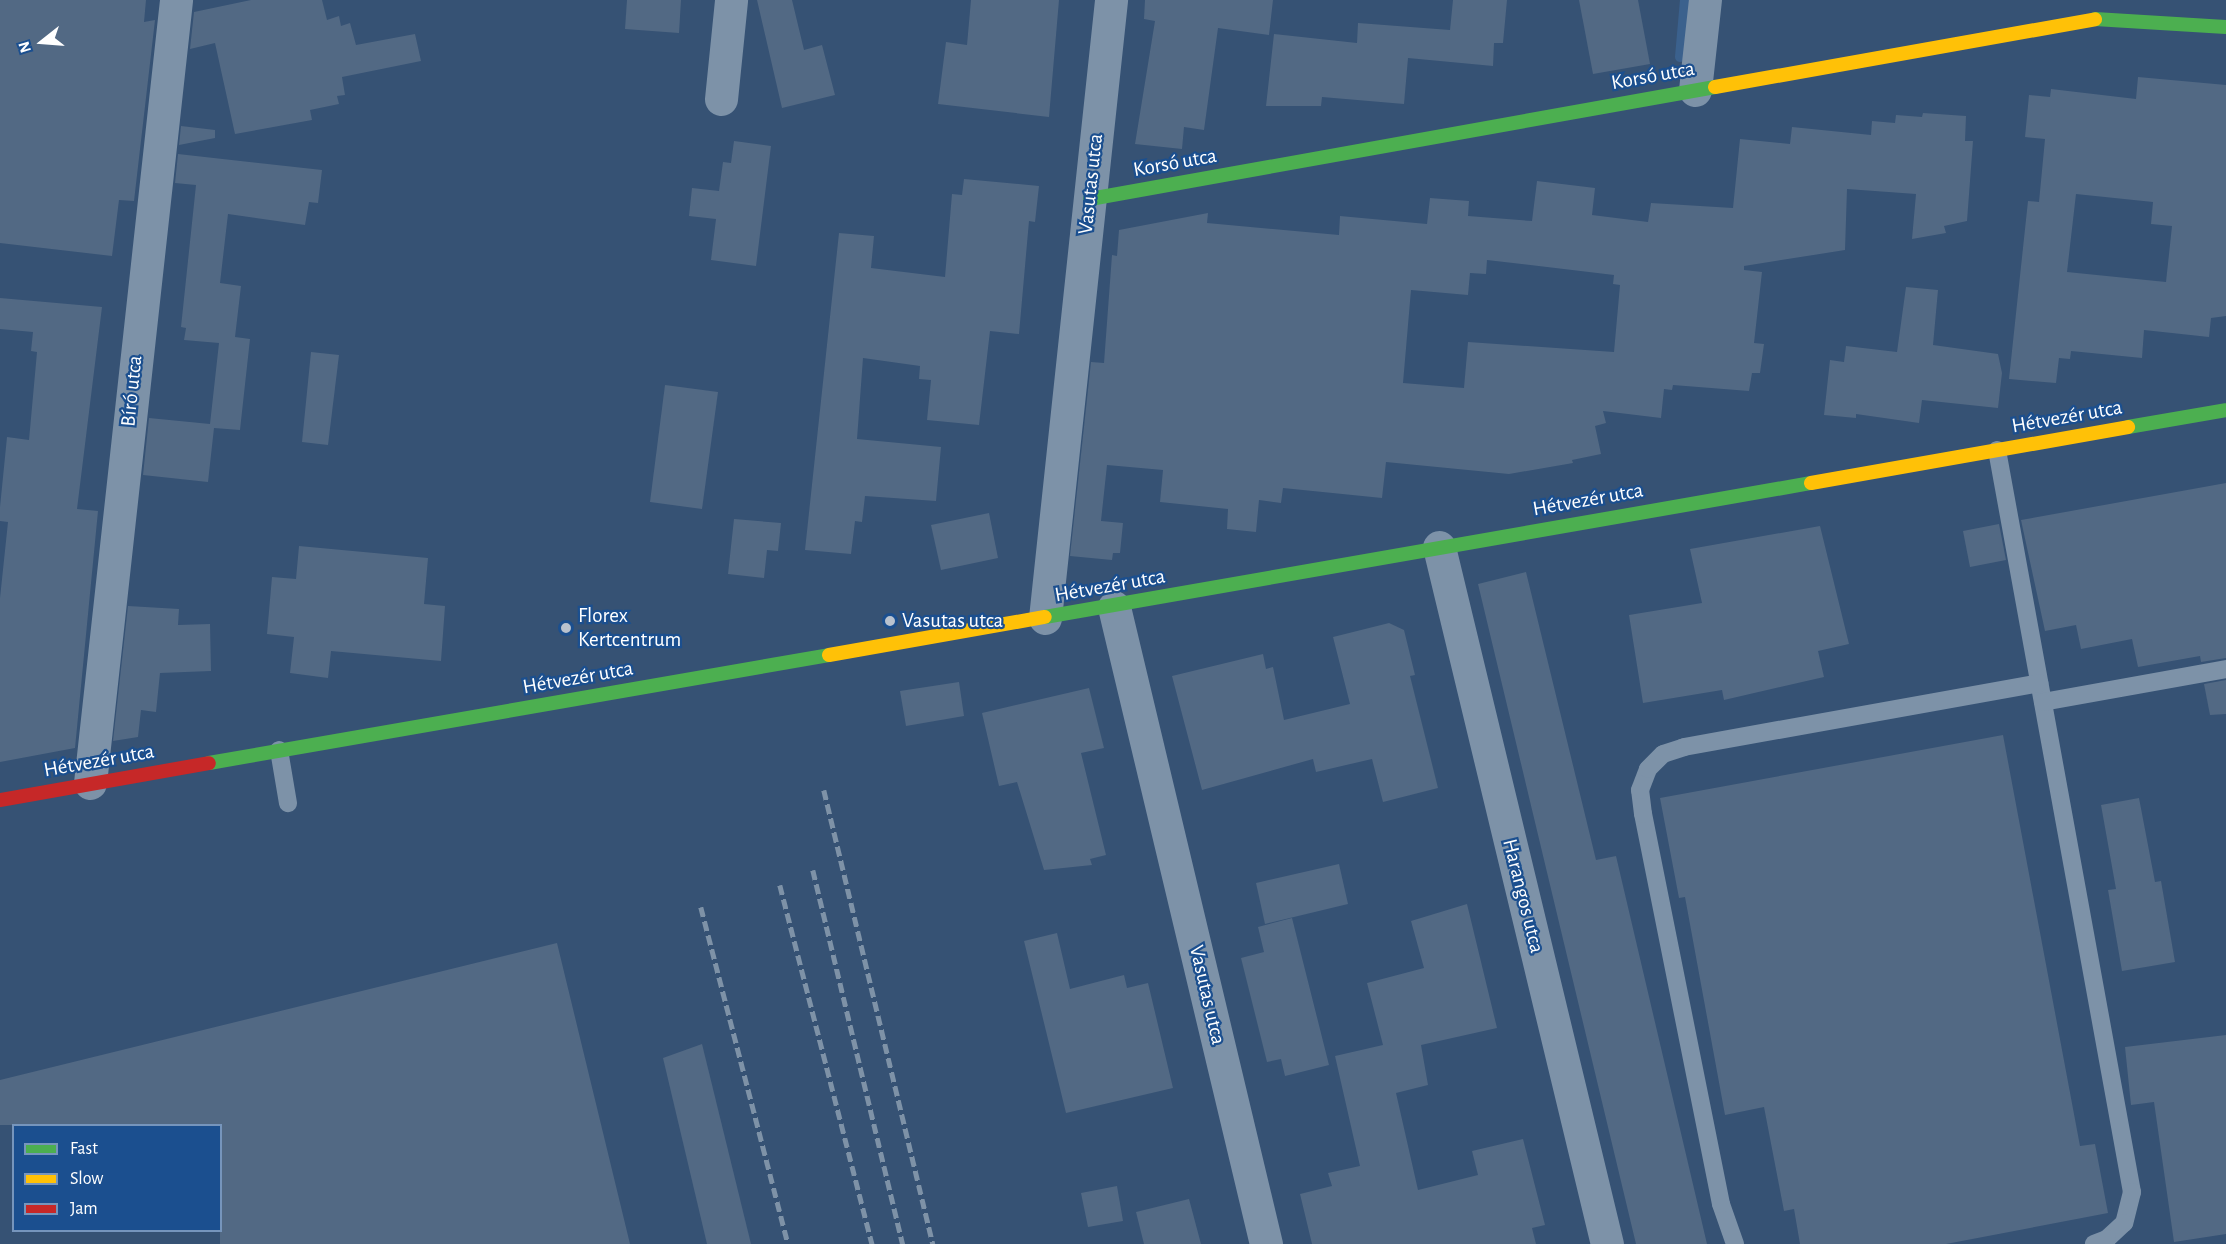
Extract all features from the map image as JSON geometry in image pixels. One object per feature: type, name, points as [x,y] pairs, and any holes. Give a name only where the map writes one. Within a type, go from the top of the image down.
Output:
[{"type":"street","name":"Bíró utca","points":[[90,783],[176,0]]},
{"type":"street","points":[[721,99],[731,0]]},
{"type":"street","name":"Vasutas utca","points":[[1045,618],[1111,0]]},
{"type":"street","points":[[1695,90],[1705,0]]},
{"type":"street","name":"Korsó utca","points":[[1090,200],[2105,17],[2226,27]]},
{"type":"street","name":"Hétvezér utca","points":[[0,800],[1114,607],[1439,547],[2226,410]]},
{"type":"street","name":"Harangos utca","points":[[1439,547],[1607,1244]]},
{"type":"street","name":"Vasutas utca","points":[[1114,607],[1266,1244]]},
{"type":"lane","points":[[1997,450],[2132,1192],[2124,1223],[2107,1239],[2094,1244]]},
{"type":"lane","points":[[2043,702],[2226,669]]},
{"type":"lane","points":[[1735,1244],[1721,1204],[1642,814],[1640,790],[1648,769],[1663,754],[1684,747],[2039,683]]},
{"type":"lane","points":[[279,750],[288,802]]},
{"type":"building","points":[[0,0],[146,0],[144,22],[155,20],[134,201],[119,200],[112,256],[0,243]]},
{"type":"building","points":[[251,0],[322,0],[327,20],[339,16],[341,26],[350,23],[356,45],[415,34],[421,61],[342,77],[345,95],[337,96],[339,104],[310,110],[312,120],[235,134],[215,43],[190,49],[194,12]]},
{"type":"building","points":[[627,0],[681,0],[679,33],[625,29]]},
{"type":"building","points":[[757,0],[792,0],[804,50],[822,45],[835,95],[782,108]]},
{"type":"building","points":[[971,0],[1059,0],[1049,117],[938,104],[946,42],[967,45]]},
{"type":"building","points":[[1145,0],[1273,0],[1269,35],[1218,28],[1204,130],[1184,127],[1182,149],[1135,144],[1155,21],[1144,19]]},
{"type":"building","points":[[1453,0],[1507,0],[1503,43],[1494,43],[1493,66],[1408,58],[1404,104],[1322,97],[1321,106],[1266,106],[1274,34],[1357,43],[1358,23],[1450,30]]},
{"type":"building","points":[[1579,0],[1638,0],[1650,64],[1593,74]]},
{"type":"building","points":[[2138,77],[2226,85],[2226,316],[2211,318],[2209,337],[2144,330],[2142,358],[2071,351],[2070,359],[2059,358],[2056,383],[2009,379],[2028,201],[2039,202],[2045,139],[2025,137],[2029,95],[2050,97],[2051,89],[2136,99]],"holes":[[[2076,194],[2153,202],[2151,224],[2172,226],[2166,282],[2067,272]]]},
{"type":"building","points":[[1923,113],[1966,116],[1965,141],[1973,141],[1967,221],[1944,226],[1946,233],[1912,239],[1916,194],[1847,189],[1845,250],[1744,266],[1744,270],[1762,272],[1754,343],[1764,344],[1760,373],[1752,373],[1749,391],[1673,385],[1672,390],[1664,389],[1661,418],[1603,411],[1606,423],[1595,426],[1601,454],[1572,460],[1573,463],[1509,474],[1386,462],[1382,498],[1283,488],[1281,503],[1259,500],[1256,532],[1227,529],[1228,509],[1160,502],[1163,470],[1107,465],[1101,521],[1123,523],[1120,553],[1113,553],[1112,560],[1070,556],[1091,362],[1104,363],[1112,255],[1117,256],[1119,230],[1208,213],[1207,223],[1339,235],[1340,216],[1427,224],[1430,198],[1469,201],[1468,216],[1532,221],[1537,181],[1595,188],[1592,215],[1648,222],[1651,203],[1733,208],[1740,139],[1790,144],[1792,127],[1871,135],[1872,121],[1895,123],[1896,115],[1922,117]],"holes":[[[1487,260],[1614,275],[1613,284],[1620,285],[1614,352],[1468,342],[1464,388],[1403,383],[1411,290],[1468,295],[1470,273],[1486,274]]]},
{"type":"building","points":[[181,126],[215,130],[215,138],[179,145]]},
{"type":"building","points":[[734,141],[771,146],[756,266],[711,260],[716,219],[689,216],[692,188],[719,191],[723,162],[731,163]]},
{"type":"building","points":[[178,154],[322,170],[318,203],[309,202],[305,225],[228,214],[220,283],[241,286],[235,337],[250,339],[240,430],[214,428],[208,482],[143,475],[149,418],[210,424],[219,343],[184,340],[186,328],[181,327],[196,185],[175,183]]},
{"type":"building","points":[[964,179],[1039,186],[1035,222],[1029,221],[1019,334],[990,331],[979,425],[927,420],[931,380],[919,379],[920,366],[863,358],[857,439],[941,447],[936,501],[865,496],[862,522],[855,521],[851,554],[805,550],[839,233],[874,236],[871,268],[945,277],[952,194],[962,195]]},
{"type":"building","points":[[1906,287],[1938,290],[1933,345],[1998,354],[2002,373],[1998,408],[1922,400],[1919,423],[1856,414],[1856,418],[1824,415],[1830,360],[1844,362],[1846,346],[1897,352]]},
{"type":"building","points":[[0,298],[102,307],[77,509],[98,511],[75,748],[0,762],[0,598],[8,522],[0,521],[0,507],[7,437],[29,440],[37,352],[31,351],[33,332],[0,329]]},
{"type":"building","points":[[311,352],[339,355],[328,445],[302,442]]},
{"type":"building","points":[[665,385],[718,392],[702,509],[650,502]]},
{"type":"building","points":[[2226,483],[2226,658],[2201,662],[2200,656],[2138,667],[2132,639],[2081,649],[2076,625],[2045,631],[2021,520]]},
{"type":"building","points":[[989,513],[998,558],[941,570],[931,525]]},
{"type":"building","points":[[734,519],[781,523],[778,551],[767,550],[764,578],[728,574]]},
{"type":"building","points":[[1999,524],[2006,560],[1970,567],[1963,531]]},
{"type":"building","points":[[1820,526],[1849,644],[1818,651],[1824,677],[1724,700],[1722,690],[1643,703],[1629,615],[1702,603],[1690,549]]},
{"type":"building","points":[[299,546],[428,558],[424,604],[445,606],[441,661],[331,651],[328,678],[290,673],[294,637],[267,634],[272,577],[296,579]]},
{"type":"building","points":[[1526,572],[1596,860],[1616,856],[1707,1244],[1636,1244],[1478,584]]},
{"type":"building","points":[[128,606],[179,609],[178,625],[210,624],[211,671],[160,673],[156,712],[141,710],[138,737],[113,741]]},
{"type":"building","points":[[1389,623],[1404,630],[1415,675],[1410,676],[1438,788],[1383,802],[1372,759],[1316,772],[1313,759],[1202,790],[1172,676],[1263,654],[1266,669],[1273,667],[1284,720],[1350,704],[1333,637]]},
{"type":"building","points":[[2226,680],[2226,714],[2210,715],[2204,684]]},
{"type":"building","points":[[959,682],[964,716],[906,726],[900,691]]},
{"type":"building","points":[[1089,688],[1104,748],[1081,753],[1106,855],[1090,859],[1092,865],[1044,870],[1017,782],[999,786],[982,713]]},
{"type":"building","points":[[2003,735],[2080,1146],[2095,1144],[2108,1213],[1946,1244],[1800,1244],[1794,1209],[1784,1211],[1764,1107],[1725,1115],[1685,897],[1679,898],[1660,798]]},
{"type":"building","points":[[2139,798],[2155,882],[2161,881],[2175,962],[2122,971],[2108,890],[2116,889],[2101,805]]},
{"type":"building","points":[[1339,864],[1348,904],[1265,924],[1256,883]]},
{"type":"building","points":[[1467,904],[1497,1028],[1421,1045],[1428,1085],[1396,1093],[1418,1190],[1478,1175],[1472,1151],[1523,1139],[1545,1225],[1532,1228],[1536,1244],[1312,1244],[1300,1194],[1332,1186],[1328,1173],[1360,1166],[1335,1056],[1383,1045],[1367,983],[1424,968],[1411,921]]},
{"type":"building","points":[[1292,918],[1329,1065],[1285,1076],[1281,1059],[1267,1062],[1241,958],[1264,952],[1258,927]]},
{"type":"building","points":[[1057,933],[1070,989],[1124,975],[1127,988],[1148,983],[1173,1088],[1066,1113],[1024,941]]},
{"type":"building","points":[[557,943],[630,1244],[220,1244],[222,1124],[0,1125],[0,1080]]},
{"type":"building","points":[[2226,1035],[2226,1234],[2174,1242],[2154,1102],[2131,1105],[2125,1047]]},
{"type":"building","points":[[702,1044],[751,1244],[707,1244],[663,1058]]},
{"type":"building","points":[[1117,1186],[1123,1221],[1088,1227],[1081,1193]]},
{"type":"building","points":[[1189,1199],[1201,1244],[1144,1244],[1136,1212]]},
{"type":"waterway","points":[[1680,57],[1685,0]]},
{"type":"railway","points":[[824,790],[933,1244]]},
{"type":"railway","points":[[813,870],[903,1244]]},
{"type":"railway","points":[[780,885],[872,1244]]},
{"type":"railway","points":[[701,907],[788,1244]]},
{"type":"traffic: fast","points":[[2095,19],[2226,27]]},
{"type":"traffic: fast","points":[[1090,199],[1715,87]]},
{"type":"traffic: fast","points":[[2128,427],[2226,410]]},
{"type":"traffic: fast","points":[[1045,617],[1811,483]]},
{"type":"traffic: fast","points":[[209,763],[829,655]]},
{"type":"traffic: slow","points":[[1715,87],[2095,19]]},
{"type":"traffic: slow","points":[[1811,483],[2128,427]]},
{"type":"traffic: slow","points":[[829,655],[1045,617]]},
{"type":"traffic: jam","points":[[0,800],[209,763]]},
{"type":"place","name":"Vasutas utca","points":[[890,621]]},
{"type":"place","name":"Florex Kertcentrum","points":[[566,628]]}]
